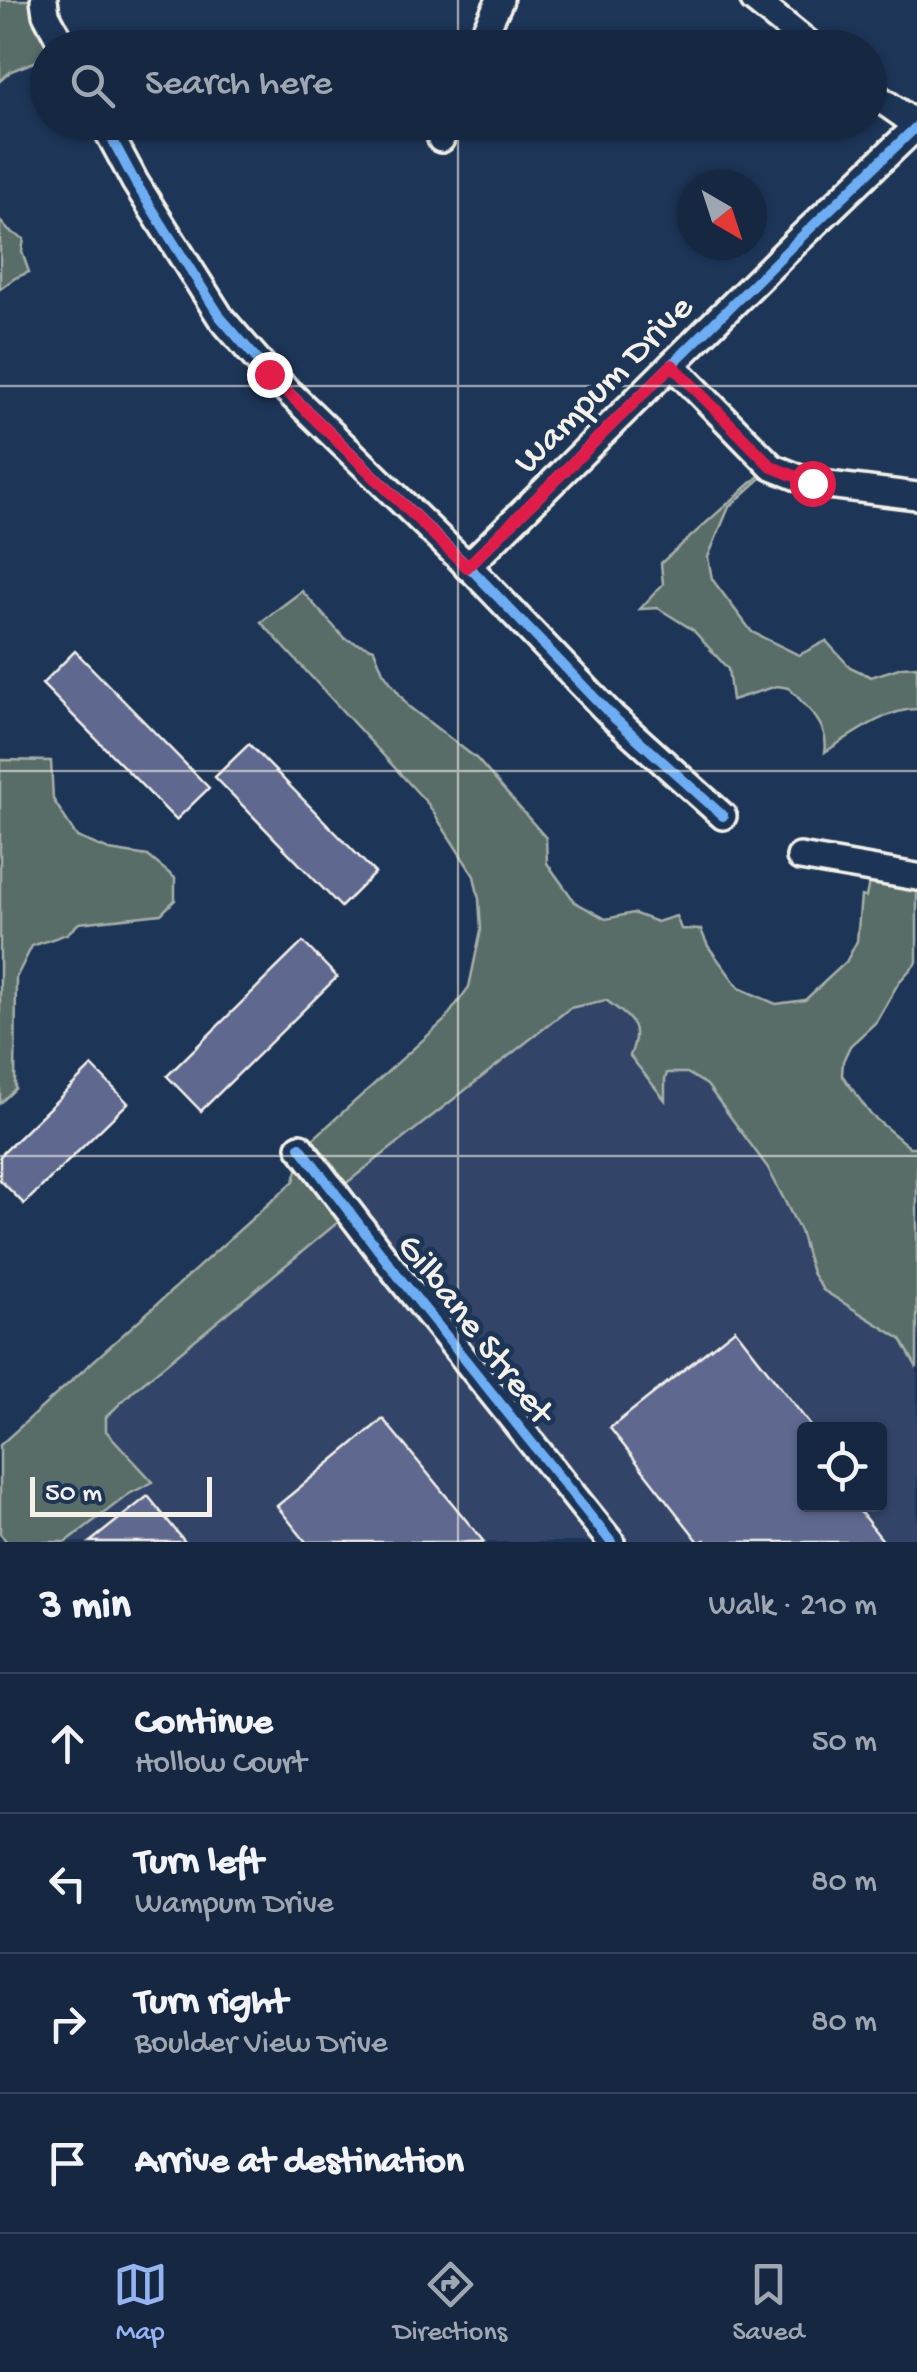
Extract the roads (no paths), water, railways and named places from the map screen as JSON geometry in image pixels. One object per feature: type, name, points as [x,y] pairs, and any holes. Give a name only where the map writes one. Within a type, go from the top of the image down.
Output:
[{"type":"street","points":[[44,0],[54,30]]},
{"type":"street","points":[[486,30],[500,0]]},
{"type":"street","points":[[754,0],[792,30]]},
{"type":"street","points":[[887,104],[917,125]]},
{"type":"street","name":"Wampum Drive","points":[[467,567],[917,125]]},
{"type":"street","points":[[113,140],[135,182],[221,318],[269,374],[467,567],[612,716],[723,816]]},
{"type":"street","points":[[672,365],[772,467],[812,483],[917,496]]},
{"type":"street","points":[[800,857],[917,877]]},
{"type":"street","name":"Gilbane Street","points":[[300,1147],[611,1542]]}]
